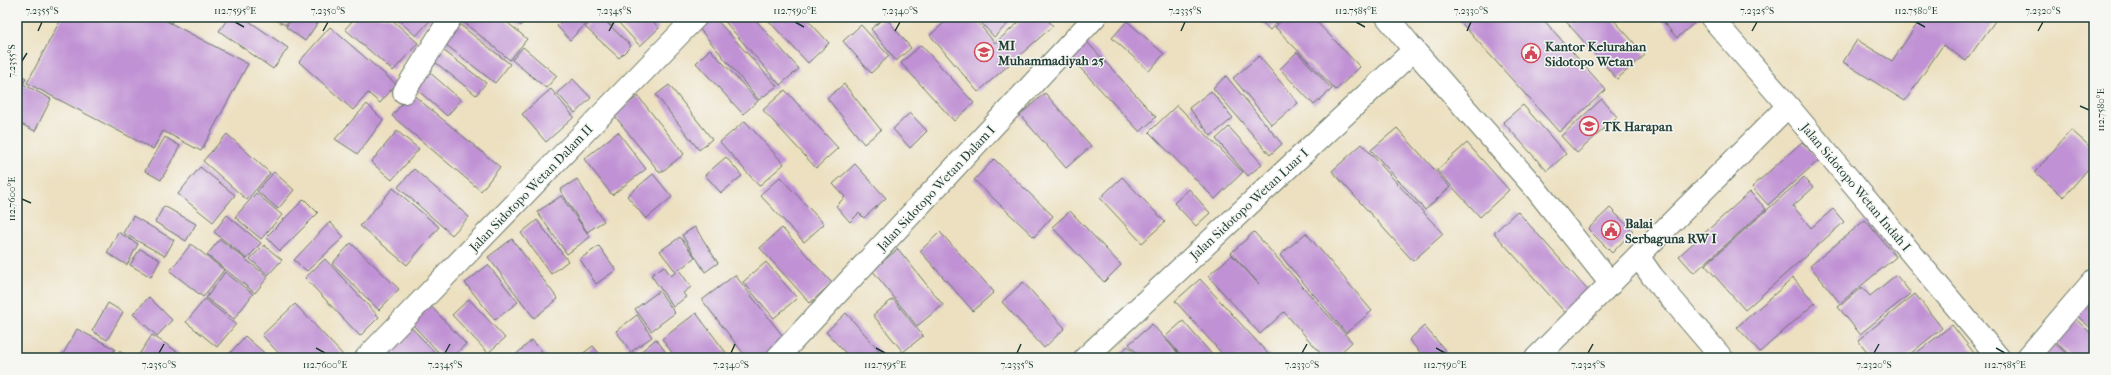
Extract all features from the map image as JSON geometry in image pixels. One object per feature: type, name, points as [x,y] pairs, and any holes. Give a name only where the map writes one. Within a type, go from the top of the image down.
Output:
[{"type":"street","points":[[404,92],[451,17]]},
{"type":"street","name":"Jalan Sidotopo Wetan Dalam II","points":[[366,358],[696,17]]},
{"type":"street","name":"Jalan Sidotopo Wetan Dalam I","points":[[777,358],[1095,17]]},
{"type":"street","points":[[1387,17],[1535,188],[1611,284]]},
{"type":"street","name":"Jalan Sidotopo Wetan Indah I","points":[[1711,17],[2000,358]]},
{"type":"street","name":"Jalan Sidotopo Wetan Luar I","points":[[1085,358],[1414,50]]},
{"type":"street","points":[[1536,358],[1788,106]]},
{"type":"street","points":[[1638,256],[1652,276],[1722,358]]},
{"type":"street","points":[[2027,358],[2094,280]]},
{"type":"building","points":[[62,17],[159,17],[248,64],[201,151],[163,131],[153,149],[27,83]]},
{"type":"building","points":[[160,17],[175,17],[171,23]]},
{"type":"building","points":[[229,17],[243,17],[288,48],[273,69],[219,31]]},
{"type":"building","points":[[269,17],[290,17],[286,25]]},
{"type":"building","points":[[293,17],[313,17],[319,21],[305,41],[286,27]]},
{"type":"building","points":[[356,17],[389,17],[418,43],[393,71],[345,29]]},
{"type":"building","points":[[395,17],[433,17],[416,36]]},
{"type":"building","points":[[464,17],[501,17],[527,39],[510,60],[461,20]]},
{"type":"building","points":[[509,17],[527,17],[521,26]]},
{"type":"building","points":[[566,17],[593,17],[570,40],[557,26]]},
{"type":"building","points":[[595,17],[601,17],[631,46],[619,58],[585,27]]},
{"type":"building","points":[[602,17],[620,17],[611,26]]},
{"type":"building","points":[[624,17],[648,17],[659,28],[640,46],[618,22]]},
{"type":"building","points":[[703,17],[714,17],[777,86],[759,100],[697,26]]},
{"type":"building","points":[[721,17],[753,17],[799,69],[780,85]]},
{"type":"building","points":[[765,17],[805,17],[829,43],[808,63]]},
{"type":"building","points":[[885,17],[911,48],[896,61],[871,29]]},
{"type":"building","name":"MI Muhammadiyah 25","points":[[951,17],[973,17],[995,43],[1025,17],[1045,17],[1053,26],[978,92],[930,35]]},
{"type":"building","points":[[976,17],[1015,17],[994,37]]},
{"type":"building","points":[[1256,17],[1283,17],[1270,30]]},
{"type":"building","points":[[1286,17],[1312,17],[1360,67],[1336,90],[1275,27]]},
{"type":"building","name":"Kantor Kelurahan Sidotopo Wetan","points":[[1456,17],[1541,17],[1606,90],[1559,132]]},
{"type":"building","points":[[1562,17],[1611,17],[1645,55],[1617,79]]},
{"type":"building","points":[[1659,17],[1701,17],[1677,38]]},
{"type":"building","points":[[1922,17],[1946,17],[1950,20],[1952,17],[1998,17],[1966,61],[1943,45],[1905,101],[1843,62],[1857,40],[1892,61]]},
{"type":"building","points":[[455,21],[510,64],[495,83],[440,40]]},
{"type":"building","points":[[1127,21],[1164,54],[1149,71],[1112,38]]},
{"type":"building","points":[[861,25],[889,56],[871,73],[843,41]]},
{"type":"building","points":[[330,27],[396,84],[380,103],[368,93],[353,110],[299,62]]},
{"type":"building","points":[[1087,42],[1156,117],[1140,132],[1071,58]]},
{"type":"building","points":[[921,45],[974,103],[954,121],[901,63]]},
{"type":"building","points":[[439,47],[486,83],[476,95],[430,58]]},
{"type":"building","points":[[523,47],[557,76],[546,88],[512,60]]},
{"type":"building","points":[[710,49],[758,101],[743,114],[696,63]]},
{"type":"building","points":[[1297,52],[1332,89],[1314,105],[1280,69]]},
{"type":"building","points":[[1259,56],[1298,103],[1272,125],[1233,78]]},
{"type":"building","points":[[427,70],[461,100],[447,116],[413,86]]},
{"type":"building","points":[[17,73],[26,78],[23,84],[51,99],[35,131],[17,122]]},
{"type":"building","points":[[1226,76],[1282,144],[1270,155],[1213,88]]},
{"type":"building","points":[[573,79],[591,98],[575,113],[557,93]]},
{"type":"building","points":[[844,84],[881,130],[864,144],[827,98]]},
{"type":"building","points":[[669,85],[712,139],[699,150],[656,95]]},
{"type":"building","points":[[551,89],[574,117],[546,142],[522,114]]},
{"type":"building","points":[[785,90],[838,148],[816,168],[763,110]]},
{"type":"building","points":[[1211,91],[1233,118],[1211,136],[1189,108]]},
{"type":"building","points":[[411,93],[500,167],[481,191],[392,116]]},
{"type":"building","points":[[1045,93],[1091,146],[1066,168],[1020,115]]},
{"type":"building","points":[[638,96],[684,154],[660,173],[614,115]]},
{"type":"building","name":"TK Harapan","points":[[1602,99],[1617,117],[1577,153],[1561,136]]},
{"type":"building","points":[[367,104],[383,120],[358,154],[335,139]]},
{"type":"building","points":[[1177,105],[1243,172],[1215,199],[1149,132]]},
{"type":"building","points":[[1523,105],[1566,154],[1547,171],[1503,122]]},
{"type":"building","points":[[910,113],[927,131],[910,148],[893,129]]},
{"type":"building","points":[[745,121],[784,164],[759,186],[720,142]]},
{"type":"building","points":[[1229,127],[1262,164],[1248,176],[1216,139]]},
{"type":"building","points":[[1397,128],[1450,187],[1425,210],[1371,150]]},
{"type":"building","points":[[2071,130],[2094,150],[2094,162],[2064,197],[2035,172]]},
{"type":"building","points":[[397,131],[419,149],[392,180],[371,162]]},
{"type":"building","points":[[618,132],[646,169],[612,195],[584,159]]},
{"type":"building","points":[[227,134],[270,173],[247,200],[203,161]]},
{"type":"building","points":[[165,137],[180,146],[161,180],[145,171]]},
{"type":"building","points":[[1802,142],[1819,160],[1768,205],[1752,187]]},
{"type":"building","points":[[1467,143],[1509,190],[1480,217],[1437,170]]},
{"type":"building","points":[[1362,144],[1443,234],[1413,261],[1332,171]]},
{"type":"building","points":[[726,157],[742,176],[721,193],[705,175]]},
{"type":"building","points":[[994,159],[1053,216],[1034,237],[974,180]]},
{"type":"building","points":[[855,164],[886,198],[864,218],[859,213],[850,222],[836,206],[845,197],[833,184]]},
{"type":"building","points":[[200,167],[235,195],[213,222],[178,194]]},
{"type":"building","points":[[414,169],[469,217],[452,235],[398,187]]},
{"type":"building","points":[[274,172],[294,190],[278,209],[257,191]]},
{"type":"building","points":[[653,174],[672,197],[646,219],[627,196]]},
{"type":"building","points":[[780,177],[824,224],[804,242],[760,195]]},
{"type":"building","points":[[1122,177],[1165,222],[1142,243],[1100,198]]},
{"type":"building","points":[[1804,177],[1813,188],[1793,206],[1811,228],[1833,209],[1844,222],[1745,310],[1705,265]]},
{"type":"building","points":[[577,179],[604,221],[587,232],[560,190]]},
{"type":"building","points":[[393,188],[439,227],[407,265],[360,226]]},
{"type":"building","points":[[1189,189],[1210,213],[1196,226],[1174,203]]},
{"type":"building","points":[[1750,192],[1766,209],[1694,273],[1679,256]]},
{"type":"building","points":[[256,193],[282,215],[261,239],[235,217]]},
{"type":"building","points":[[561,196],[590,237],[567,254],[537,212]]},
{"type":"building","points":[[304,199],[318,213],[280,251],[266,237]]},
{"type":"building","points":[[164,206],[196,224],[186,241],[155,222]]},
{"type":"building","name":"Balai Serbaguna RW I","points":[[1610,208],[1633,231],[1612,253],[1588,229]]},
{"type":"building","points":[[1070,211],[1121,265],[1104,282],[1052,227]]},
{"type":"building","points":[[1517,211],[1593,296],[1569,317],[1494,233]]},
{"type":"building","points":[[227,215],[261,243],[247,259],[214,232]]},
{"type":"building","points":[[133,216],[174,240],[165,256],[123,233]]},
{"type":"building","points":[[537,220],[568,261],[551,274],[521,233]]},
{"type":"building","points":[[1865,220],[1896,257],[1840,303],[1810,266]]},
{"type":"building","points":[[330,222],[344,237],[307,271],[294,260]]},
{"type":"building","points":[[695,227],[718,263],[705,272],[682,235]]},
{"type":"building","points":[[782,228],[832,283],[810,303],[760,248]]},
{"type":"building","points":[[118,232],[138,244],[127,265],[107,253]]},
{"type":"building","points":[[940,232],[994,292],[973,311],[920,251]]},
{"type":"building","points":[[1254,232],[1352,342],[1335,358],[1325,358],[1284,312],[1260,334],[1208,276],[1232,255],[1259,284],[1231,253]]},
{"type":"building","points":[[1306,233],[1372,311],[1346,333],[1280,255]]},
{"type":"building","points":[[680,237],[695,257],[679,270],[691,287],[683,293],[686,297],[673,307],[651,275],[664,266],[671,276],[676,272],[660,251]]},
{"type":"building","points":[[220,239],[268,277],[255,293],[207,255]]},
{"type":"building","points":[[512,239],[558,299],[534,318],[488,257]]},
{"type":"building","points":[[351,243],[399,289],[379,310],[332,264]]},
{"type":"building","points":[[191,244],[224,270],[203,297],[170,271]]},
{"type":"building","points":[[264,245],[282,260],[268,275],[250,259]]},
{"type":"building","points":[[599,246],[616,270],[596,284],[580,259]]},
{"type":"building","points":[[140,249],[160,260],[151,277],[130,265]]},
{"type":"building","points":[[898,249],[943,305],[917,326],[872,270]]},
{"type":"building","points":[[325,259],[379,317],[360,336],[305,278]]},
{"type":"building","points":[[766,262],[797,298],[774,318],[743,282]]},
{"type":"building","points":[[488,265],[518,302],[495,320],[465,283]]},
{"type":"building","points":[[225,272],[253,294],[234,319],[206,298]]},
{"type":"building","points":[[735,275],[786,340],[763,358],[747,358],[702,300]]},
{"type":"building","points":[[1896,275],[1911,293],[1860,334],[1838,307],[1862,287],[1870,296]]},
{"type":"building","points":[[1793,278],[1815,303],[1760,352],[1737,327]]},
{"type":"building","points":[[1200,279],[1272,358],[1226,358],[1175,301]]},
{"type":"building","points":[[1023,282],[1065,328],[1044,348],[1002,302]]},
{"type":"building","points":[[659,291],[675,313],[651,331],[635,309]]},
{"type":"building","points":[[2094,292],[2094,331],[2073,312]]},
{"type":"building","points":[[1915,294],[1942,328],[1905,358],[1872,358],[1858,340]]},
{"type":"building","points":[[149,297],[172,320],[157,336],[133,314]]},
{"type":"building","points":[[205,299],[236,324],[217,347],[186,322]]},
{"type":"building","points":[[469,299],[505,338],[488,353],[452,315]]},
{"type":"building","points":[[893,299],[923,336],[903,352],[873,315]]},
{"type":"building","points":[[108,303],[123,312],[107,340],[92,331]]},
{"type":"building","points":[[295,304],[343,355],[340,358],[283,358],[262,335]]},
{"type":"building","points":[[429,304],[466,344],[451,358],[444,358],[410,322]]},
{"type":"building","points":[[696,313],[727,354],[722,358],[676,358],[662,339]]},
{"type":"building","points":[[846,313],[886,358],[850,358],[826,332]]},
{"type":"building","points":[[637,315],[652,337],[632,351],[638,358],[624,358],[631,352],[616,331]]},
{"type":"building","points":[[2072,316],[2094,336],[2094,354],[2091,358],[2073,358],[2051,338]]},
{"type":"building","points":[[1183,321],[1215,358],[1183,358],[1165,337]]},
{"type":"building","points":[[1152,324],[1182,358],[1141,358],[1129,344]]},
{"type":"building","points":[[409,325],[440,358],[373,358]]},
{"type":"building","points":[[1952,325],[1978,358],[1910,358]]},
{"type":"building","points":[[1424,326],[1446,351],[1438,358],[1425,358],[1409,340]]},
{"type":"building","points":[[77,329],[115,349],[110,358],[61,358]]},
{"type":"building","points":[[152,335],[187,358],[142,358],[138,356]]},
{"type":"building","points":[[245,336],[270,358],[235,358],[230,353]]},
{"type":"building","points":[[2049,338],[2071,358],[2047,358],[2039,350]]},
{"type":"building","points":[[656,339],[670,358],[641,358],[638,354]]},
{"type":"building","points":[[532,340],[548,358],[512,358]]},
{"type":"building","points":[[593,346],[603,358],[577,358]]},
{"type":"building","points":[[1128,346],[1139,358],[1115,357]]},
{"type":"building","points":[[119,351],[130,358],[114,358]]},
{"type":"place","name":"MI Muhammadiyah 25","points":[[984,52]]},
{"type":"place","name":"Kantor Kelurahan Sidotopo Wetan","points":[[1531,53]]},
{"type":"place","name":"TK Harapan","points":[[1589,126]]},
{"type":"place","name":"Balai Serbaguna RW I","points":[[1611,230]]}]
